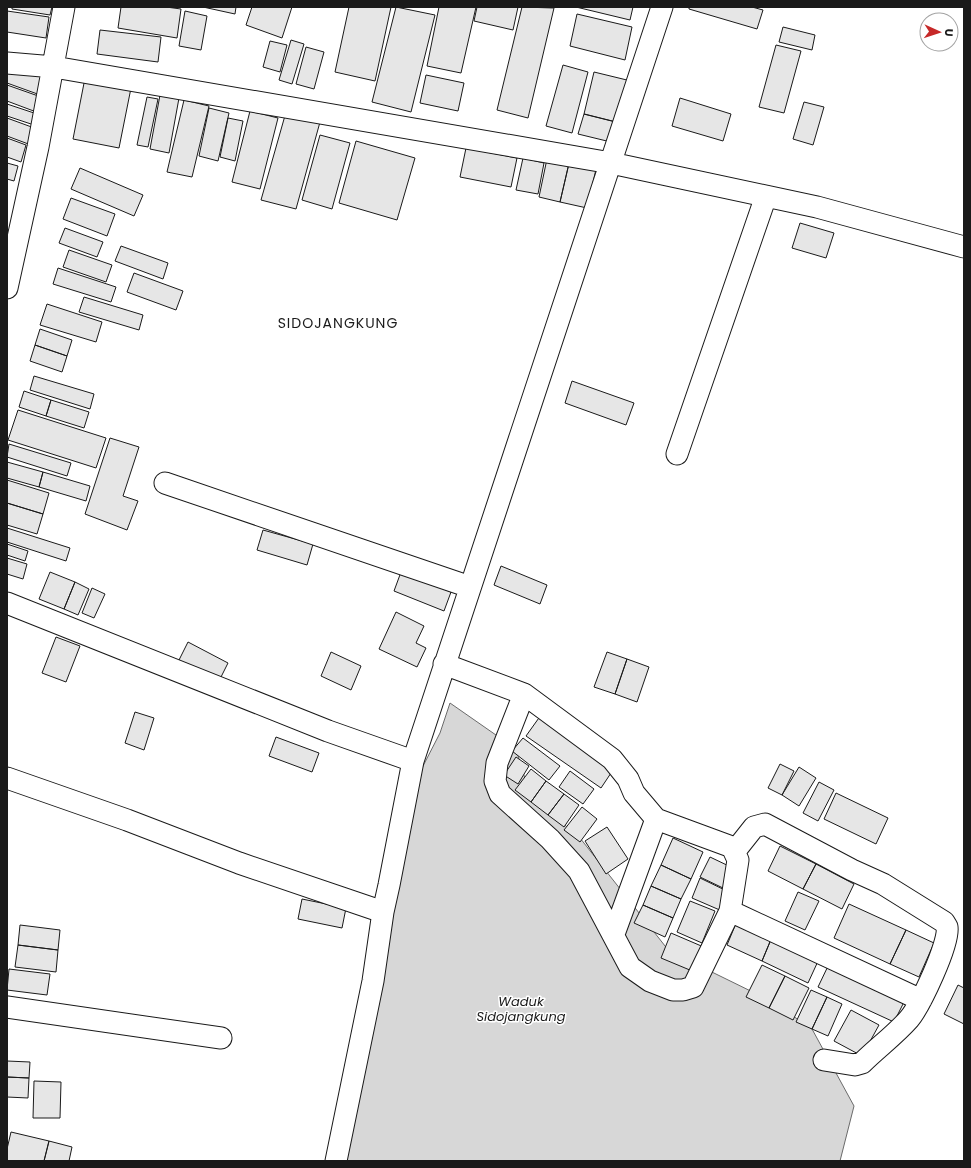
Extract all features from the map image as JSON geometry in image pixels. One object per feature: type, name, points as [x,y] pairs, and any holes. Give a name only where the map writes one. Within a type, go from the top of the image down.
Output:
[{"type":"street","points":[[7,288],[38,147],[64,7]]},
{"type":"street","points":[[336,1161],[372,981],[383,912],[412,761],[662,7]]},
{"type":"street","points":[[7,63],[54,67],[611,163],[817,207],[964,247]]},
{"type":"street","points":[[677,454],[766,196]]},
{"type":"street","points":[[165,483],[470,587]]},
{"type":"street","points":[[7,603],[328,731],[412,761]]},
{"type":"street","points":[[444,664],[524,694],[612,759],[628,779],[634,793],[656,819],[732,847],[738,860],[730,912],[693,987],[683,990],[673,990],[650,981],[630,966],[580,871],[550,839],[500,794],[495,780],[497,763],[524,694]]},
{"type":"street","points":[[7,778],[127,820],[239,863],[383,912]]},
{"type":"street","points":[[614,934],[656,819]]},
{"type":"street","points":[[735,851],[754,827],[765,824],[852,870],[883,884],[944,922],[948,932],[947,940],[921,1000],[908,1019],[862,1063],[855,1065],[824,1060]]},
{"type":"street","points":[[730,912],[921,1000]]},
{"type":"street","points":[[7,1007],[221,1038]]},
{"type":"water","name":"Waduk Sidojangkung","points":[[450,703],[516,749],[530,795],[580,838],[669,951],[771,1001],[812,1029],[854,1106],[840,1161],[341,1161],[404,803],[440,733]]},
{"type":"building","points":[[12,7],[52,7],[50,15],[12,9]]},
{"type":"building","points":[[121,7],[166,7],[181,9],[177,38],[118,28]]},
{"type":"building","points":[[203,7],[236,7],[235,14]]},
{"type":"building","points":[[252,7],[292,7],[282,38],[246,25]]},
{"type":"building","points":[[349,7],[391,7],[375,81],[335,72]]},
{"type":"building","points":[[396,7],[435,15],[411,112],[372,102]]},
{"type":"building","points":[[439,7],[476,7],[461,73],[427,66]]},
{"type":"building","points":[[477,7],[518,7],[513,30],[474,21]]},
{"type":"building","points":[[522,7],[554,8],[528,118],[497,110]]},
{"type":"building","points":[[576,7],[633,7],[630,20]]},
{"type":"building","points":[[689,7],[752,7],[763,10],[757,29],[689,9]]},
{"type":"building","points":[[7,11],[49,17],[46,38],[7,32]]},
{"type":"building","points":[[185,11],[207,16],[201,50],[179,46]]},
{"type":"building","points":[[577,14],[632,27],[625,60],[570,46]]},
{"type":"building","points":[[783,27],[815,35],[812,50],[779,42]]},
{"type":"building","points":[[100,30],[161,37],[158,62],[97,54]]},
{"type":"building","points":[[291,40],[304,44],[292,84],[279,80]]},
{"type":"building","points":[[270,41],[287,45],[280,72],[263,67]]},
{"type":"building","points":[[776,45],[801,51],[784,113],[759,107]]},
{"type":"building","points":[[306,47],[324,52],[314,89],[296,84]]},
{"type":"building","points":[[9,65],[49,79],[43,96],[7,83],[7,72]]},
{"type":"building","points":[[563,65],[588,72],[572,133],[546,126]]},
{"type":"building","points":[[594,72],[631,81],[620,123],[584,114]]},
{"type":"building","points":[[86,73],[132,83],[119,148],[73,139]]},
{"type":"building","points":[[426,75],[464,83],[458,111],[420,103]]},
{"type":"building","points":[[7,85],[44,98],[39,113],[7,101]]},
{"type":"building","points":[[160,95],[179,98],[169,153],[150,149]]},
{"type":"building","points":[[147,97],[158,99],[148,147],[137,145]]},
{"type":"building","points":[[680,98],[731,114],[723,141],[672,126]]},
{"type":"building","points":[[184,100],[209,106],[192,177],[167,172]]},
{"type":"building","points":[[804,102],[824,107],[813,145],[793,139]]},
{"type":"building","points":[[7,104],[43,116],[40,127],[7,116]]},
{"type":"building","points":[[209,108],[229,113],[218,161],[199,156]]},
{"type":"building","points":[[250,111],[278,118],[260,189],[232,182]]},
{"type":"building","points":[[286,112],[320,122],[296,209],[261,200]]},
{"type":"building","points":[[584,114],[620,123],[615,143],[578,134]]},
{"type":"building","points":[[7,118],[37,129],[31,145],[7,136]]},
{"type":"building","points":[[228,118],[243,121],[235,161],[220,157]]},
{"type":"building","points":[[320,135],[350,143],[332,209],[302,200]]},
{"type":"building","points":[[7,138],[26,145],[21,162],[7,157]]},
{"type":"building","points":[[356,141],[415,158],[397,220],[339,203]]},
{"type":"building","points":[[466,148],[517,158],[511,187],[460,177]]},
{"type":"building","points":[[548,154],[570,159],[560,202],[539,197]]},
{"type":"building","points":[[523,158],[544,163],[538,194],[516,190]]},
{"type":"building","points":[[570,159],[597,165],[587,208],[560,202]]},
{"type":"building","points":[[7,163],[18,166],[14,181],[7,179]]},
{"type":"building","points":[[80,168],[143,195],[134,216],[71,189]]},
{"type":"building","points":[[71,198],[115,214],[107,236],[63,219]]},
{"type":"building","points":[[800,223],[834,233],[826,258],[792,248]]},
{"type":"building","points":[[65,228],[103,242],[97,257],[59,243]]},
{"type":"building","points":[[121,246],[168,263],[163,279],[115,261]]},
{"type":"building","points":[[69,250],[112,265],[106,282],[63,267]]},
{"type":"building","points":[[58,268],[116,287],[111,302],[53,284]]},
{"type":"building","points":[[134,273],[183,291],[176,310],[127,292]]},
{"type":"building","points":[[84,297],[143,315],[139,330],[79,312]]},
{"type":"building","points":[[47,304],[102,322],[96,342],[40,325]]},
{"type":"building","points":[[40,329],[72,340],[67,356],[35,345]]},
{"type":"building","points":[[35,345],[67,356],[62,372],[30,361]]},
{"type":"building","points":[[34,376],[94,394],[90,409],[30,390]]},
{"type":"building","points":[[572,381],[634,403],[626,425],[565,403]]},
{"type":"building","points":[[24,391],[51,400],[46,416],[19,407]]},
{"type":"building","points":[[51,400],[89,412],[84,428],[46,416]]},
{"type":"building","points":[[18,410],[106,438],[96,468],[8,440]]},
{"type":"building","points":[[110,438],[139,447],[123,496],[138,501],[127,530],[85,514]]},
{"type":"building","points":[[9,444],[71,463],[67,476],[7,457]]},
{"type":"building","points":[[7,462],[43,472],[39,487],[7,478]]},
{"type":"building","points":[[43,472],[90,486],[86,501],[39,487]]},
{"type":"building","points":[[7,480],[49,493],[43,514],[7,503]]},
{"type":"building","points":[[7,503],[43,514],[37,534],[7,525]]},
{"type":"building","points":[[7,528],[70,548],[66,561],[7,542]]},
{"type":"building","points":[[263,530],[313,544],[307,565],[257,550]]},
{"type":"building","points":[[7,544],[28,551],[25,561],[7,555]]},
{"type":"building","points":[[7,558],[27,564],[23,579],[7,574]]},
{"type":"building","points":[[501,566],[547,585],[540,604],[494,585]]},
{"type":"building","points":[[50,572],[75,582],[64,609],[39,599]]},
{"type":"building","points":[[401,572],[451,592],[444,611],[394,591]]},
{"type":"building","points":[[75,582],[89,589],[78,615],[64,609]]},
{"type":"building","points":[[92,588],[105,594],[94,618],[82,613]]},
{"type":"building","points":[[396,612],[424,626],[416,643],[426,648],[417,667],[379,649]]},
{"type":"building","points":[[56,637],[80,646],[66,682],[42,673]]},
{"type":"building","points":[[188,642],[228,663],[218,683],[178,662]]},
{"type":"building","points":[[331,652],[361,666],[351,690],[321,676]]},
{"type":"building","points":[[607,652],[627,659],[615,694],[594,687]]},
{"type":"building","points":[[627,659],[649,667],[637,702],[615,694]]},
{"type":"building","points":[[135,712],[154,718],[144,750],[125,743]]},
{"type":"building","points":[[541,715],[615,767],[601,788],[526,736]]},
{"type":"building","points":[[276,737],[319,753],[312,772],[269,756]]},
{"type":"building","points":[[523,738],[560,766],[549,780],[512,751]]},
{"type":"building","points":[[516,757],[529,766],[518,784],[504,775]]},
{"type":"building","points":[[780,764],[794,771],[782,795],[768,788]]},
{"type":"building","points":[[799,767],[816,778],[799,806],[782,795]]},
{"type":"building","points":[[531,769],[546,781],[531,802],[515,790]]},
{"type":"building","points":[[570,771],[594,789],[583,804],[559,787]]},
{"type":"building","points":[[546,781],[564,794],[548,815],[531,802]]},
{"type":"building","points":[[819,782],[834,790],[818,821],[803,813]]},
{"type":"building","points":[[836,793],[888,818],[876,844],[824,819]]},
{"type":"building","points":[[564,794],[579,805],[564,827],[548,815]]},
{"type":"building","points":[[582,807],[597,819],[580,842],[564,830]]},
{"type":"building","points":[[607,827],[628,859],[606,874],[585,841]]},
{"type":"building","points":[[673,838],[703,852],[691,879],[661,865]]},
{"type":"building","points":[[780,846],[816,864],[803,889],[768,871]]},
{"type":"building","points":[[710,857],[733,868],[723,888],[700,877]]},
{"type":"building","points":[[816,864],[854,884],[842,909],[803,889]]},
{"type":"building","points":[[661,865],[691,879],[681,899],[651,886]]},
{"type":"building","points":[[700,878],[731,893],[722,911],[692,898]]},
{"type":"building","points":[[651,886],[681,899],[673,918],[643,905]]},
{"type":"building","points":[[798,892],[819,901],[805,930],[785,921]]},
{"type":"building","points":[[302,899],[346,908],[342,928],[298,919]]},
{"type":"building","points":[[690,901],[715,911],[702,943],[677,932]]},
{"type":"building","points":[[849,904],[906,930],[890,964],[834,938]]},
{"type":"building","points":[[643,905],[673,918],[665,937],[634,923]]},
{"type":"building","points":[[737,921],[772,937],[762,961],[727,945]]},
{"type":"building","points":[[20,925],[60,930],[58,950],[18,945]]},
{"type":"building","points":[[906,930],[934,943],[919,977],[890,964]]},
{"type":"building","points":[[671,933],[706,948],[697,973],[661,958]]},
{"type":"building","points":[[772,937],[819,959],[808,983],[762,961]]},
{"type":"building","points":[[18,945],[58,950],[56,972],[15,967]]},
{"type":"building","points":[[829,964],[905,1000],[894,1022],[818,987]]},
{"type":"building","points":[[762,965],[785,976],[769,1008],[746,997]]},
{"type":"building","points":[[9,969],[50,974],[47,995],[7,990]]},
{"type":"building","points":[[785,976],[809,988],[793,1020],[769,1008]]},
{"type":"building","points":[[958,985],[964,988],[964,1024],[944,1014]]},
{"type":"building","points":[[811,990],[827,997],[812,1029],[796,1022]]},
{"type":"building","points":[[827,997],[842,1004],[828,1036],[812,1029]]},
{"type":"building","points":[[851,1010],[879,1025],[862,1056],[834,1041]]},
{"type":"building","points":[[7,1061],[30,1062],[29,1078],[7,1077]]},
{"type":"building","points":[[7,1077],[29,1078],[28,1098],[7,1097]]},
{"type":"building","points":[[34,1081],[61,1082],[60,1118],[33,1118]]},
{"type":"building","points":[[11,1132],[49,1141],[44,1161],[7,1161],[7,1149]]},
{"type":"building","points":[[49,1141],[72,1147],[69,1161],[44,1161]]},
{"type":"district","name":"SIDOJANGKUNG","points":[[338,323]]}]
